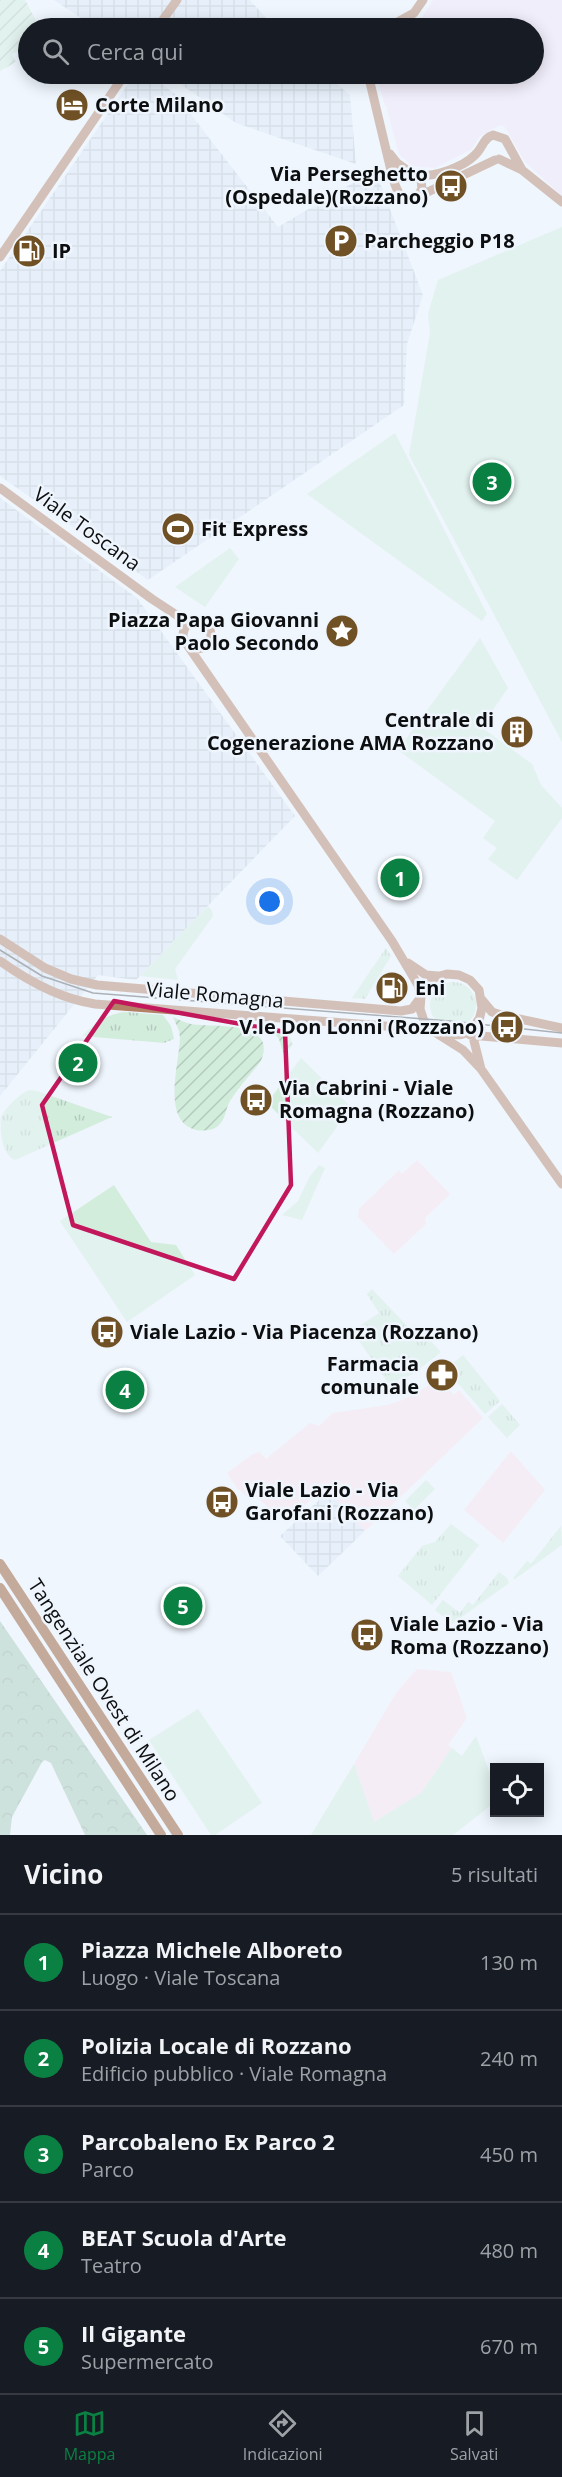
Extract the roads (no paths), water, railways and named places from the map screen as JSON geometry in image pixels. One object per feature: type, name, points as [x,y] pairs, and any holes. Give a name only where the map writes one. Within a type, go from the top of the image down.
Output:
[{"type":"highway","name":"Tangenziale Ovest di Milano","points":[[0,1564],[178,1835]]},
{"type":"highway","name":"Tangenziale Ovest di Milano","points":[[0,1588],[161,1835]]},
{"type":"street","points":[[164,18],[177,0]]},
{"type":"street","points":[[405,18],[414,13],[423,0]]},
{"type":"street","points":[[0,257],[118,84]]},
{"type":"street","points":[[371,84],[396,187],[404,198],[417,197],[497,160],[506,154],[508,147]]},
{"type":"street","points":[[396,187],[402,175],[430,176],[473,157],[488,137],[497,135],[505,139],[522,170]]},
{"type":"street","points":[[482,146],[486,156],[522,170],[562,202]]},
{"type":"street","points":[[388,153],[397,164],[414,174],[423,187],[417,197]]},
{"type":"street","points":[[0,250],[9,244]]},
{"type":"street","name":"Viale Toscana","points":[[0,489],[152,599],[181,618],[194,621]]},
{"type":"street","name":"Viale Toscana","points":[[152,599],[176,622],[182,635]]},
{"type":"street","points":[[201,665],[202,655],[211,637],[209,628],[203,622],[194,621],[185,626],[182,635],[188,646],[201,665],[404,959],[418,985],[423,1018],[429,1027],[457,1045],[481,1069],[562,1184]]},
{"type":"street","points":[[188,646],[197,649],[207,645]]},
{"type":"street","name":"Viale Romagna","points":[[0,939],[30,960],[59,975],[112,987],[401,1011],[412,1009],[421,997]]},
{"type":"street","points":[[404,959],[426,975],[453,974],[468,978],[478,988],[482,999],[492,1012],[562,1028]]},
{"type":"street","name":"Viale Romagna","points":[[0,962],[41,986],[85,1002],[424,1029],[437,1033]]},
{"type":"street","points":[[421,997],[428,984],[441,975]]},
{"type":"street","points":[[481,1069],[475,1046],[475,1035],[482,999]]},
{"type":"street","points":[[456,1036],[471,1030],[480,1017]]},
{"type":"street","points":[[437,1033],[562,1043]]},
{"type":"street","points":[[481,1069],[479,1053],[484,1043],[494,1036]]},
{"type":"tram line","points":[[0,950],[42,976],[93,993],[450,1021],[562,1033]]},
{"type":"place","name":"Corte Milano","points":[[72,105]]},
{"type":"place","name":"Via Perseghetto (Ospedale)(Rozzano)","points":[[451,186]]},
{"type":"place","name":"Parcheggio P18","points":[[341,241]]},
{"type":"place","name":"IP","points":[[29,251]]},
{"type":"place","name":"Parcobaleno Ex Parco 2","points":[[492,482]]},
{"type":"place","name":"Fit Express","points":[[178,529]]},
{"type":"place","name":"Piazza Papa Giovanni Paolo Secondo","points":[[342,631]]},
{"type":"place","name":"Centrale di Cogenerazione AMA Rozzano","points":[[517,732]]},
{"type":"place","name":"Piazza Michele Alboreto","points":[[400,878]]},
{"type":"place","name":"Eni","points":[[392,988]]},
{"type":"place","name":"V.le Don Lonni (Rozzano)","points":[[507,1027]]},
{"type":"place","name":"Polizia Locale di Rozzano","points":[[78,1063]]},
{"type":"place","name":"Via Cabrini - Viale Romagna (Rozzano)","points":[[256,1100]]},
{"type":"place","name":"Viale Lazio - Via Piacenza (Rozzano)","points":[[107,1332]]},
{"type":"place","name":"Farmacia comunale","points":[[442,1375]]},
{"type":"place","name":"BEAT Scuola d'Arte","points":[[125,1390]]},
{"type":"place","name":"Viale Lazio - Via Garofani (Rozzano)","points":[[222,1502]]},
{"type":"place","name":"Il Gigante","points":[[183,1606]]},
{"type":"place","name":"Viale Lazio - Via Roma (Rozzano)","points":[[367,1635]]}]
